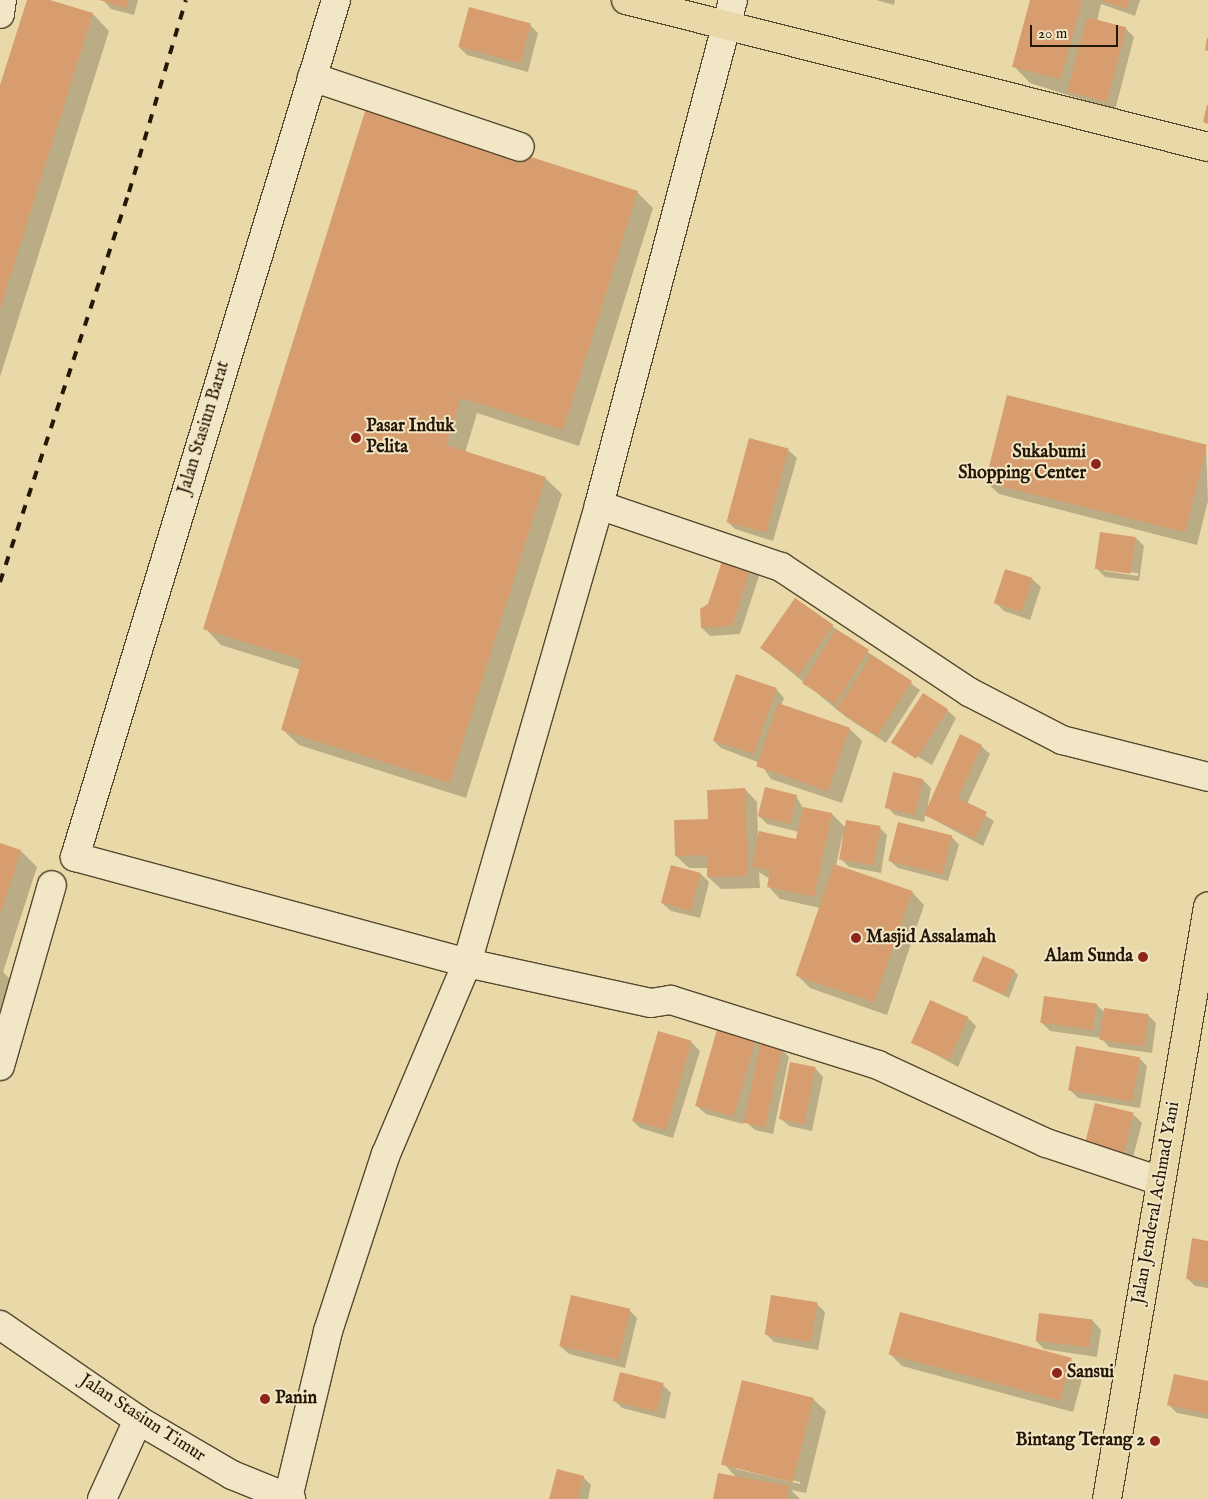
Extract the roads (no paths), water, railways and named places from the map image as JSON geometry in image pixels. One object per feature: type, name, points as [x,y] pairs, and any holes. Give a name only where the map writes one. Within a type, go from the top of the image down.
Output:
[{"type":"main road","points":[[626,0],[731,12],[1208,147]]},
{"type":"main road","name":"Jalan Jenderal Achmad Yani","points":[[1107,1499],[1160,1181],[1202,974],[1208,908]]},
{"type":"street","points":[[0,14],[2,0]]},
{"type":"street","name":"Jalan Stasiun Barat","points":[[336,0],[75,857],[467,963]]},
{"type":"street","points":[[289,1499],[328,1332],[386,1154],[467,963],[599,505],[731,12]]},
{"type":"street","points":[[312,77],[520,147]]},
{"type":"street","points":[[599,505],[781,567],[970,692],[1062,740],[1208,777]]},
{"type":"street","points":[[0,1066],[52,885]]},
{"type":"street","points":[[467,963],[650,1003],[671,1000],[878,1065],[1046,1143],[1160,1181]]},
{"type":"street","name":"Jalan Stasiun Timur","points":[[0,1325],[138,1420],[232,1476],[289,1499]]},
{"type":"street","points":[[102,1499],[138,1420]]},
{"type":"railway","points":[[0,582],[129,192],[186,0]]},
{"type":"place","name":"Pasar Induk Pelita","points":[[356,438]]},
{"type":"place","name":"Sukabumi Shopping Center","points":[[1096,464]]},
{"type":"place","name":"Masjid Assalamah","points":[[856,938]]},
{"type":"place","name":"Alam Sunda","points":[[1143,957]]},
{"type":"place","name":"Sansui","points":[[1057,1373]]},
{"type":"place","name":"Panin","points":[[265,1399]]},
{"type":"place","name":"Bintang Terang 2","points":[[1155,1441]]}]
